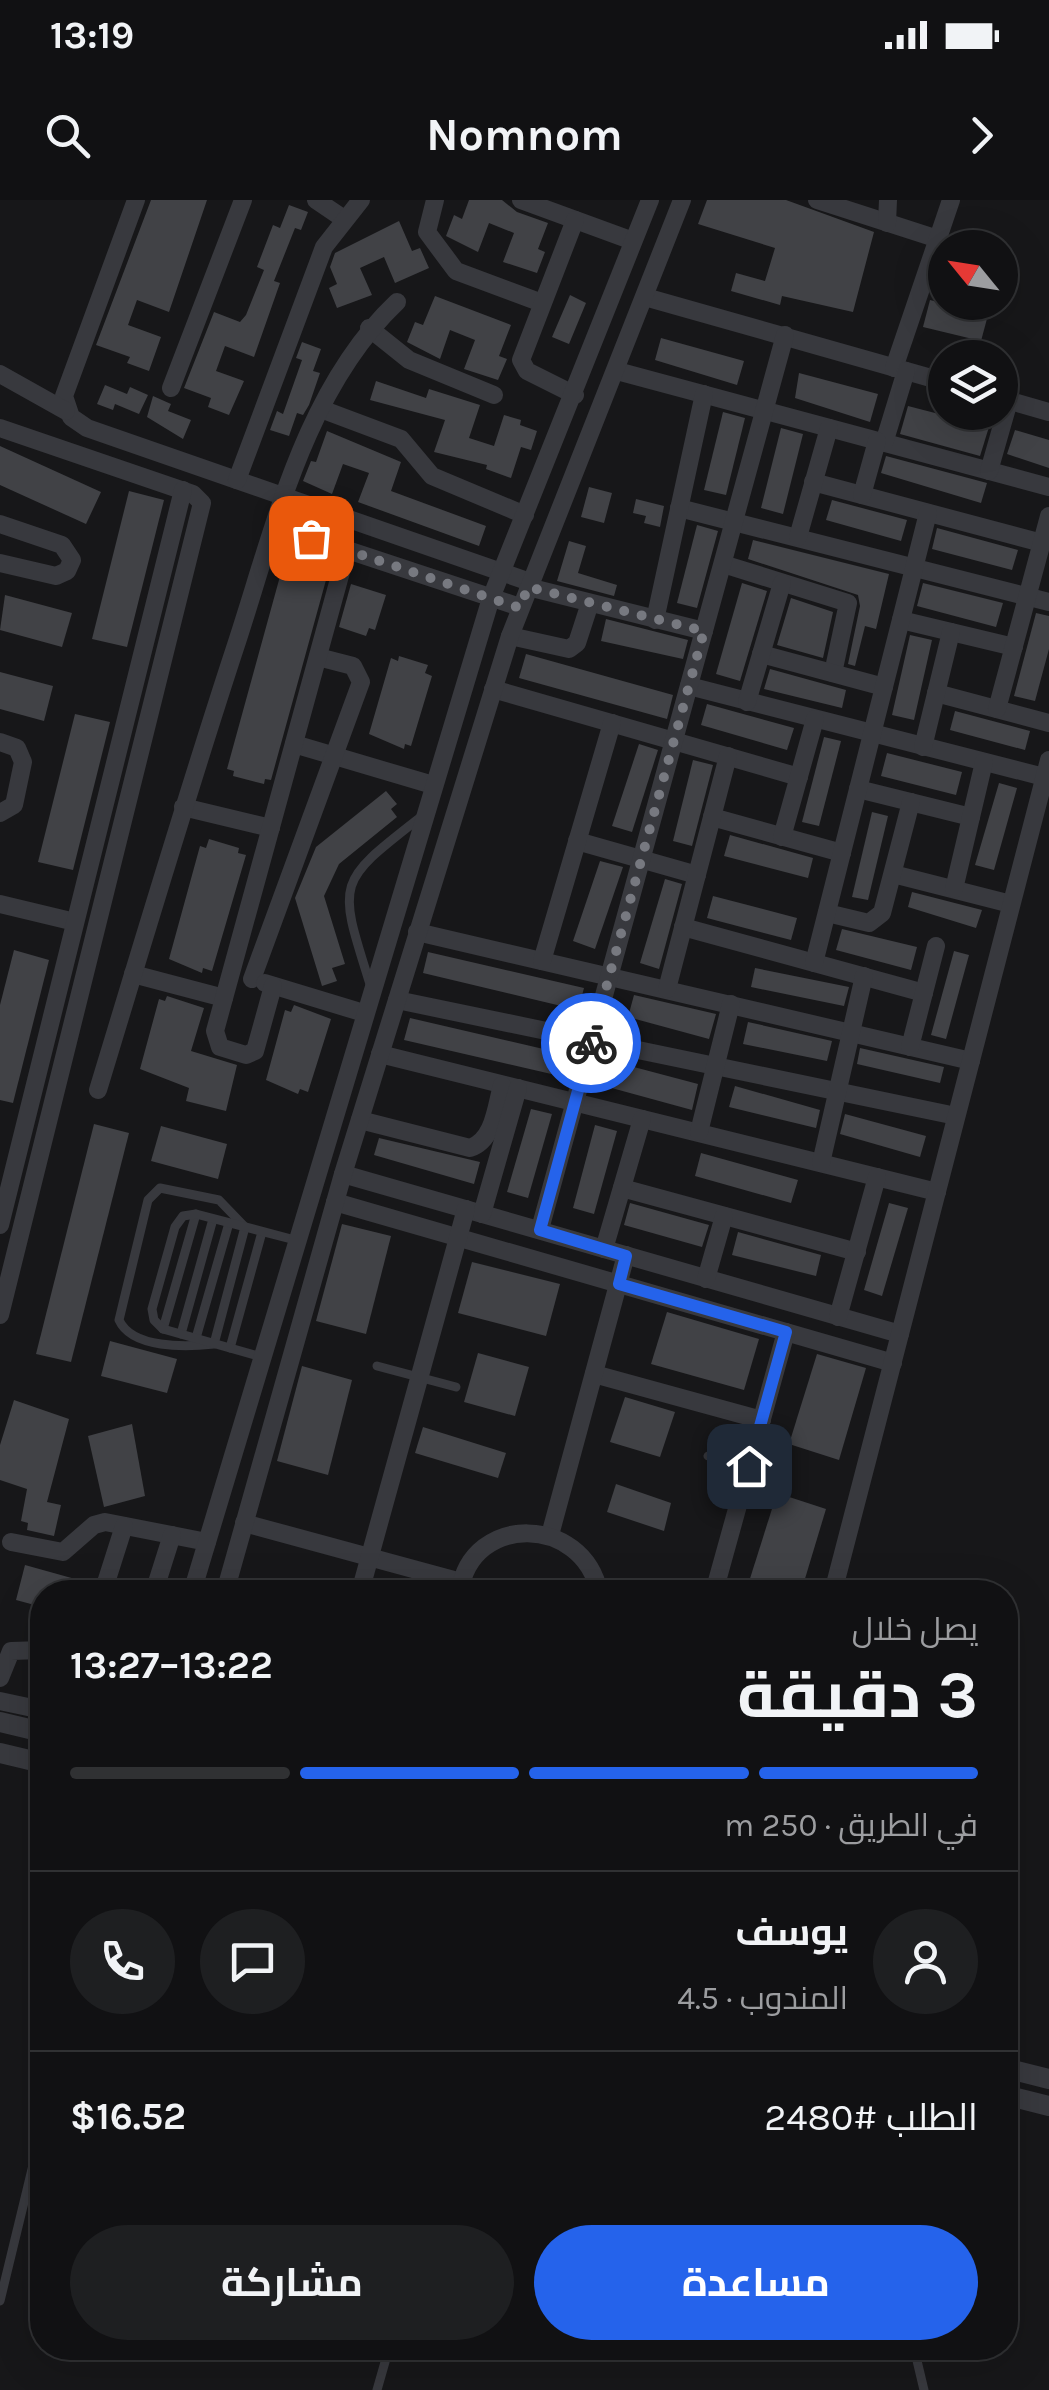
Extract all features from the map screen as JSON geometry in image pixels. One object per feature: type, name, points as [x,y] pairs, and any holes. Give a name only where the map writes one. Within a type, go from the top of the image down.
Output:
[{"type":"street","points":[[66,411],[64,396],[136,200]]},
{"type":"street","points":[[171,388],[242,200]]},
{"type":"street","points":[[316,200],[344,218]]},
{"type":"street","points":[[237,480],[324,246],[361,200]]},
{"type":"street","points":[[434,200],[427,232],[450,266],[542,302]]},
{"type":"street","points":[[521,200],[543,204],[632,241]]},
{"type":"street","points":[[196,1580],[491,598],[650,200]]},
{"type":"street","points":[[228,1580],[343,1174],[510,636],[682,200]]},
{"type":"street","points":[[817,200],[928,236]]},
{"type":"street","points":[[887,223],[888,200]]},
{"type":"street","points":[[941,230],[951,200]]},
{"type":"street","points":[[575,395],[523,366],[522,353],[576,220]]},
{"type":"street","points":[[862,495],[928,273]]},
{"type":"street","points":[[646,296],[928,377]]},
{"type":"street","points":[[98,1090],[183,807],[285,496],[321,409],[369,328],[396,302]]},
{"type":"street","points":[[369,328],[409,360],[494,396]]},
{"type":"street","points":[[540,1230],[785,335]]},
{"type":"street","points":[[617,371],[1049,487]]},
{"type":"street","points":[[0,374],[66,411],[78,424],[529,585],[704,631]]},
{"type":"street","points":[[655,620],[704,394]]},
{"type":"street","points":[[1018,403],[1049,412]]},
{"type":"street","points":[[321,409],[401,439],[432,476],[525,515]]},
{"type":"street","points":[[0,428],[183,490],[199,497],[202,506],[0,1316]]},
{"type":"street","points":[[798,536],[828,428]]},
{"type":"street","points":[[989,471],[998,430]]},
{"type":"street","points":[[813,482],[1042,543]]},
{"type":"street","points":[[0,1225],[183,490]]},
{"type":"street","points":[[680,508],[735,518],[1049,602]]},
{"type":"street","points":[[814,963],[928,513]]},
{"type":"street","points":[[998,709],[1049,516]]},
{"type":"street","points":[[0,524],[62,545],[72,560],[68,571],[56,576],[0,563]]},
{"type":"street","points":[[275,526],[520,608]]},
{"type":"street","points":[[273,986],[257,1048],[250,1055],[224,1050],[217,1042],[224,998],[347,550]]},
{"type":"street","points":[[446,584],[455,556]]},
{"type":"street","points":[[722,564],[850,605],[833,673]]},
{"type":"street","points":[[747,702],[782,582]]},
{"type":"street","points":[[510,636],[569,649],[577,642],[590,603]]},
{"type":"street","points":[[901,620],[1014,647]]},
{"type":"street","points":[[924,747],[951,632]]},
{"type":"street","points":[[761,654],[884,687]]},
{"type":"street","points":[[252,979],[361,677],[353,666],[318,657]]},
{"type":"street","points":[[689,686],[984,762],[1047,768],[836,1580]]},
{"type":"street","points":[[493,689],[799,777]]},
{"type":"street","points":[[936,694],[1049,722]]},
{"type":"street","points":[[782,837],[815,719]]},
{"type":"street","points":[[542,961],[612,723]]},
{"type":"street","points":[[0,742],[17,748],[23,762],[14,805],[0,814]]},
{"type":"street","points":[[294,744],[433,785]]},
{"type":"street","points":[[667,989],[728,756]]},
{"type":"street","points":[[954,890],[984,762]]},
{"type":"street","points":[[858,789],[971,817]]},
{"type":"street","points":[[827,913],[874,921],[884,908],[911,802]]},
{"type":"street","points":[[183,807],[271,828]]},
{"type":"street","points":[[712,818],[842,853]]},
{"type":"street","points":[[577,842],[697,875]]},
{"type":"street","points":[[893,874],[1012,904]]},
{"type":"street","points":[[0,904],[75,922]]},
{"type":"street","points":[[683,927],[924,993]]},
{"type":"street","points":[[418,932],[971,1061]]},
{"type":"street","points":[[910,1047],[936,946]]},
{"type":"street","points":[[231,973],[364,1013]]},
{"type":"street","points":[[133,974],[224,998]]},
{"type":"street","points":[[822,1163],[864,976]]},
{"type":"street","points":[[396,1000],[956,1116]]},
{"type":"street","points":[[699,1132],[731,1004]]},
{"type":"street","points":[[380,1054],[937,1192]]},
{"type":"street","points":[[363,1580],[458,1237],[474,1212],[510,1087]]},
{"type":"street","points":[[604,1249],[642,1119]]},
{"type":"street","points":[[360,1120],[464,1148],[496,1135]]},
{"type":"street","points":[[343,1174],[900,1334]]},
{"type":"street","points":[[838,1317],[878,1177]]},
{"type":"street","points":[[622,1188],[856,1252]]},
{"type":"street","points":[[335,1202],[893,1363]]},
{"type":"street","points":[[706,1279],[724,1216]]},
{"type":"street","points":[[550,1535],[626,1256]]},
{"type":"street","points":[[717,1580],[786,1332]]},
{"type":"street","points":[[594,1374],[762,1420]]},
{"type":"street","points":[[10,1542],[62,1552],[99,1523],[207,1542]]},
{"type":"street","points":[[244,1523],[439,1580]]},
{"type":"street","points":[[107,1580],[124,1526]]},
{"type":"street","points":[[464,1580],[486,1546],[528,1532],[550,1535],[585,1560],[594,1580]]},
{"type":"street","points":[[158,1580],[172,1535]]},
{"type":"street","points":[[0,1677],[11,1651],[30,1650]]},
{"type":"street","points":[[0,1700],[30,1707]]},
{"type":"street","points":[[0,1722],[30,1729]]},
{"type":"street","points":[[0,1753],[30,1760]]},
{"type":"street","points":[[1018,2071],[1049,2079]]},
{"type":"street","points":[[1018,2098],[1049,2106]]},
{"type":"lane","points":[[372,987],[347,906],[351,878],[369,857],[424,814]]},
{"type":"lane","points":[[214,1344],[177,1346],[136,1337],[121,1326],[119,1313],[146,1206],[155,1191],[171,1188],[224,1202],[246,1227]]},
{"type":"lane","points":[[262,1358],[163,1329],[154,1320],[152,1309],[175,1226],[183,1216],[196,1214],[295,1240]]},
{"type":"lane","points":[[163,1329],[196,1214]]},
{"type":"lane","points":[[181,1334],[213,1218]]},
{"type":"lane","points":[[196,1338],[229,1222]]},
{"type":"lane","points":[[214,1344],[246,1227]]},
{"type":"lane","points":[[230,1348],[262,1232]]},
{"type":"lane","points":[[378,1366],[456,1387]]},
{"type":"lane","points":[[708,1456],[779,1474]]},
{"type":"lane","points":[[0,2302],[30,2178]]},
{"type":"lane","points":[[377,2390],[386,2360]]},
{"type":"lane","points":[[917,2360],[924,2390]]},
{"type":"building","points":[[151,200],[207,200],[169,312],[137,300],[128,325],[161,337],[149,371],[127,363],[130,357],[96,345]]},
{"type":"building","points":[[469,200],[502,200],[517,212],[548,223],[538,249],[545,252],[537,273],[503,262],[514,233],[489,223],[478,252],[446,236],[454,215],[462,219]]},
{"type":"building","points":[[707,200],[786,200],[874,232],[853,312],[782,296],[780,305],[731,291],[736,273],[765,281],[775,248],[698,224]]},
{"type":"building","points":[[289,205],[308,212],[301,230],[295,228],[274,281],[280,283],[254,357],[225,346],[216,371],[244,381],[229,415],[208,407],[211,398],[184,388],[214,312],[240,322],[246,315],[264,270],[257,267],[273,225],[280,228]]},
{"type":"building","points":[[399,221],[412,251],[420,248],[429,268],[395,283],[384,257],[360,268],[372,295],[337,308],[329,288],[337,284],[330,267],[335,253]]},
{"type":"building","points":[[570,295],[586,303],[569,344],[552,337]]},
{"type":"building","points":[[435,296],[511,325],[499,356],[507,359],[498,380],[464,369],[475,340],[450,330],[440,359],[407,342],[415,322],[423,325]]},
{"type":"building","points":[[928,308],[928,320],[987,320],[981,340],[923,327]]},
{"type":"building","points":[[661,338],[744,361],[737,385],[655,360]]},
{"type":"building","points":[[302,342],[321,349],[313,371],[320,373],[309,405],[303,415],[297,413],[289,436],[270,430],[277,411],[283,414],[302,360],[296,358]]},
{"type":"building","points":[[799,373],[878,394],[870,422],[795,398]]},
{"type":"building","points":[[376,381],[426,398],[429,389],[480,405],[469,438],[494,446],[504,415],[521,420],[520,425],[537,431],[531,450],[521,447],[511,478],[486,469],[487,465],[434,452],[445,420],[370,400]]},
{"type":"building","points":[[105,385],[127,394],[130,387],[148,395],[139,414],[115,404],[113,410],[97,404]]},
{"type":"building","points":[[153,396],[171,404],[168,411],[191,420],[183,439],[147,417]]},
{"type":"building","points":[[908,406],[928,411],[928,430],[988,430],[980,456],[900,434]]},
{"type":"building","points":[[723,412],[745,418],[726,495],[704,490]]},
{"type":"building","points":[[781,428],[803,434],[783,514],[761,508]]},
{"type":"building","points":[[1015,430],[1049,440],[1049,468],[1007,454]]},
{"type":"building","points":[[327,431],[401,462],[391,491],[486,526],[479,546],[358,502],[369,473],[343,464],[332,494],[303,481],[311,461],[316,462]]},
{"type":"building","points":[[0,446],[101,492],[86,524],[0,485]]},
{"type":"building","points":[[886,456],[987,483],[981,503],[881,473]]},
{"type":"building","points":[[589,487],[612,493],[604,523],[581,517]]},
{"type":"building","points":[[129,491],[164,500],[127,647],[92,639]]},
{"type":"building","points":[[636,499],[664,506],[660,527],[644,523],[646,516],[633,513]]},
{"type":"building","points":[[832,500],[907,520],[901,541],[826,520]]},
{"type":"building","points":[[697,525],[718,531],[697,608],[677,603]]},
{"type":"building","points":[[937,528],[1018,550],[1012,570],[932,549]]},
{"type":"building","points":[[753,540],[889,574],[876,629],[865,626],[855,666],[848,664],[860,606],[858,595],[748,559]]},
{"type":"building","points":[[569,541],[586,546],[578,573],[617,585],[614,596],[557,581]]},
{"type":"building","points":[[291,567],[326,580],[271,780],[265,779],[264,784],[233,776],[234,771],[227,769],[282,569],[290,571]]},
{"type":"building","points":[[742,583],[767,591],[740,681],[716,674]]},
{"type":"building","points":[[923,583],[1003,603],[996,627],[917,606]]},
{"type":"building","points":[[351,584],[386,595],[375,630],[369,628],[366,636],[339,627]]},
{"type":"building","points":[[5,595],[72,613],[62,647],[0,630]]},
{"type":"building","points":[[791,598],[833,612],[823,658],[777,645]]},
{"type":"building","points":[[1036,613],[1049,616],[1049,649],[1035,701],[1014,696]]},
{"type":"building","points":[[606,619],[688,640],[683,659],[601,641]]},
{"type":"building","points":[[910,635],[932,640],[914,720],[892,715]]},
{"type":"building","points":[[526,654],[673,695],[667,719],[519,678]]},
{"type":"building","points":[[399,656],[428,665],[425,673],[432,676],[411,746],[405,744],[404,749],[369,734],[391,658],[398,661]]},
{"type":"building","points":[[770,669],[846,690],[842,708],[764,689]]},
{"type":"building","points":[[0,672],[53,686],[44,721],[0,709]]},
{"type":"building","points":[[707,704],[794,728],[787,750],[701,725]]},
{"type":"building","points":[[955,711],[1030,731],[1025,750],[950,730]]},
{"type":"building","points":[[75,714],[110,722],[73,870],[38,862]]},
{"type":"building","points":[[824,737],[841,741],[819,826],[802,822]]},
{"type":"building","points":[[639,744],[658,750],[632,832],[612,826]]},
{"type":"building","points":[[887,753],[962,772],[956,795],[881,776]]},
{"type":"building","points":[[693,760],[713,765],[692,846],[673,841]]},
{"type":"building","points":[[999,783],[1017,788],[994,870],[975,865]]},
{"type":"building","points":[[386,791],[397,804],[391,809],[397,817],[339,864],[324,896],[345,964],[332,968],[337,981],[322,986],[295,898],[316,847]]},
{"type":"building","points":[[872,812],[888,816],[868,900],[852,897]]},
{"type":"building","points":[[730,835],[813,858],[808,878],[724,856]]},
{"type":"building","points":[[209,839],[239,848],[238,853],[246,855],[212,971],[203,968],[202,973],[169,959],[200,846],[206,848]]},
{"type":"building","points":[[600,861],[623,867],[595,949],[573,941]]},
{"type":"building","points":[[665,879],[682,884],[659,969],[640,963]]},
{"type":"building","points":[[912,892],[982,910],[976,928],[908,907]]},
{"type":"building","points":[[713,896],[797,918],[791,940],[707,918]]},
{"type":"building","points":[[842,929],[917,947],[911,970],[836,950]]},
{"type":"building","points":[[14,950],[49,960],[13,1103],[0,1100],[0,1005]]},
{"type":"building","points":[[954,951],[969,955],[946,1039],[931,1035]]},
{"type":"building","points":[[428,952],[584,988],[578,1010],[423,973]]},
{"type":"building","points":[[755,968],[849,987],[844,1006],[751,987]]},
{"type":"building","points":[[634,995],[716,1014],[709,1039],[628,1017]]},
{"type":"building","points":[[167,996],[204,1008],[191,1051],[237,1065],[226,1111],[186,1101],[189,1088],[140,1069],[159,999],[165,1001]]},
{"type":"building","points":[[294,1005],[331,1019],[308,1092],[300,1089],[298,1094],[266,1080],[285,1010],[291,1012]]},
{"type":"building","points":[[410,1018],[565,1054],[560,1076],[404,1040]]},
{"type":"building","points":[[748,1022],[832,1041],[827,1061],[743,1044]]},
{"type":"building","points":[[860,1048],[944,1067],[940,1083],[857,1064]]},
{"type":"building","points":[[615,1062],[698,1084],[692,1110],[608,1087]]},
{"type":"building","points":[[735,1086],[820,1110],[816,1128],[729,1107]]},
{"type":"building","points":[[531,1109],[552,1114],[528,1198],[507,1192]]},
{"type":"building","points":[[845,1114],[926,1136],[920,1157],[840,1134]]},
{"type":"building","points":[[94,1124],[129,1133],[71,1362],[36,1354]]},
{"type":"building","points":[[595,1125],[617,1131],[594,1214],[573,1208]]},
{"type":"building","points":[[161,1126],[227,1144],[218,1179],[151,1161]]},
{"type":"building","points":[[379,1138],[480,1162],[474,1184],[374,1155]]},
{"type":"building","points":[[701,1153],[798,1180],[791,1203],[695,1176]]},
{"type":"building","points":[[630,1203],[709,1225],[702,1247],[624,1225]]},
{"type":"building","points":[[889,1203],[908,1208],[882,1296],[864,1290]]},
{"type":"building","points":[[342,1224],[391,1236],[366,1334],[316,1321]]},
{"type":"building","points":[[738,1232],[821,1255],[816,1276],[732,1255]]},
{"type":"building","points":[[472,1262],[560,1284],[546,1336],[458,1313]]},
{"type":"building","points":[[667,1312],[759,1339],[744,1390],[651,1364]]},
{"type":"building","points":[[110,1341],[177,1359],[167,1393],[101,1376]]},
{"type":"building","points":[[478,1353],[529,1367],[515,1416],[464,1402]]},
{"type":"building","points":[[817,1354],[866,1368],[839,1460],[789,1444]]},
{"type":"building","points":[[302,1366],[352,1380],[328,1475],[277,1461]]},
{"type":"building","points":[[625,1397],[675,1412],[660,1457],[610,1442]]},
{"type":"building","points":[[14,1400],[69,1419],[47,1502],[61,1505],[54,1536],[27,1530],[28,1523],[21,1521],[27,1489],[0,1480],[0,1445]]},
{"type":"building","points":[[132,1424],[145,1496],[104,1507],[88,1436]]},
{"type":"building","points":[[423,1427],[506,1453],[498,1478],[415,1453]]},
{"type":"building","points":[[616,1484],[671,1503],[664,1531],[607,1512]]},
{"type":"building","points":[[777,1493],[826,1509],[805,1580],[750,1580]]},
{"type":"building","points":[[25,1565],[79,1580],[30,1580],[30,1604],[16,1600]]},
{"type":"way so far","points":[[311,538],[520,608],[528,587],[704,631],[591,1043]]},
{"type":"route","points":[[591,1043],[540,1230],[626,1256],[619,1284],[786,1332],[749,1466]]}]
